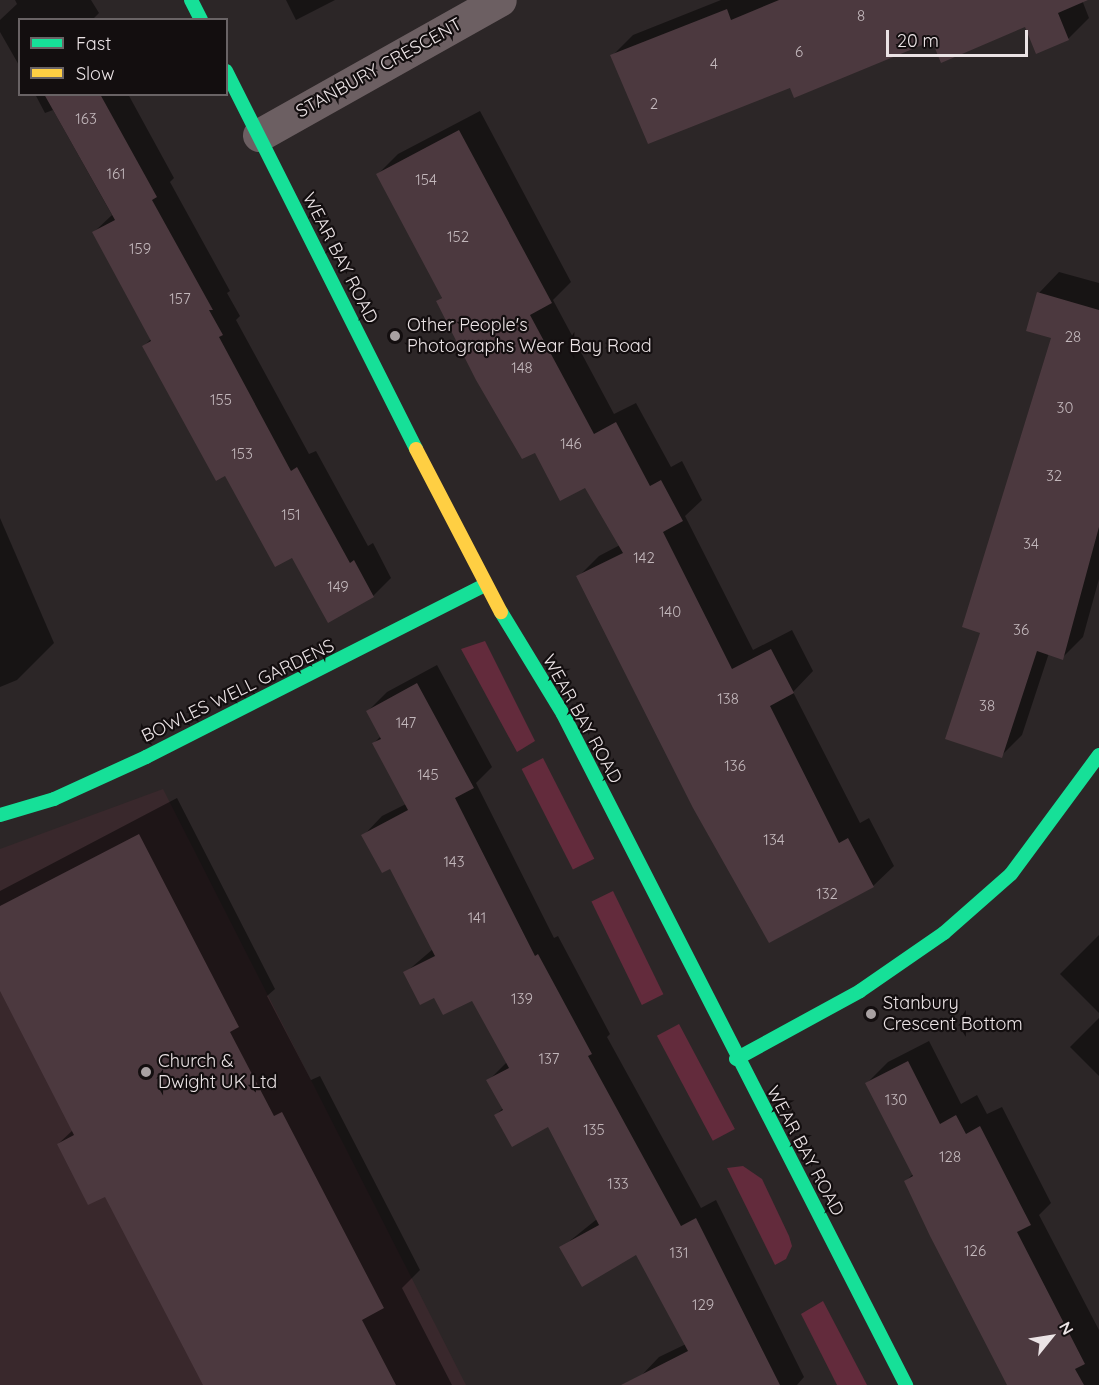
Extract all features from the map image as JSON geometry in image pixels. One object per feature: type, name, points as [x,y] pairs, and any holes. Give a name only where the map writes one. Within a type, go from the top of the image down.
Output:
[{"type":"street","points":[[191,0],[200,18]]},
{"type":"street","name":"STANBURY CRESCENT","points":[[259,135],[500,0]]},
{"type":"street","name":"WEAR BAY ROAD","points":[[228,75],[485,585],[563,714],[736,1059],[906,1385]]},
{"type":"street","name":"BOWLES WELL GARDENS","points":[[0,815],[54,799],[156,753],[485,585]]},
{"type":"street","points":[[736,1059],[860,991],[944,933],[1011,874],[1099,755]]},
{"type":"shaded area","points":[[485,641],[535,741],[517,752],[461,649]]},
{"type":"shaded area","points":[[543,758],[594,859],[573,870],[522,769]]},
{"type":"shaded area","points":[[163,789],[466,1385],[0,1385],[0,849]]},
{"type":"shaded area","points":[[613,891],[663,994],[642,1005],[591,902]]},
{"type":"shaded area","points":[[679,1024],[735,1129],[713,1141],[657,1036]]},
{"type":"shaded area","points":[[743,1166],[762,1179],[789,1236],[792,1246],[786,1259],[775,1265],[727,1168]]},
{"type":"shaded area","points":[[823,1301],[867,1385],[837,1385],[801,1314]]},
{"type":"building","points":[[779,0],[1088,0],[1058,13],[1069,40],[1036,54],[1025,27],[941,63],[932,41],[794,98],[790,88],[648,144],[610,55],[727,9],[731,20]]},
{"type":"building","points":[[45,96],[101,96],[157,197],[152,200],[213,310],[209,310],[223,335],[219,337],[291,471],[297,467],[350,563],[354,560],[374,597],[328,623],[292,558],[275,567],[225,476],[216,481],[142,346],[151,341],[92,232],[115,220]]},
{"type":"building","points":[[459,130],[552,303],[530,315],[594,434],[616,422],[650,486],[661,480],[683,521],[663,532],[732,669],[771,649],[794,693],[770,706],[839,843],[848,838],[874,887],[769,943],[693,808],[576,576],[623,553],[585,488],[560,501],[535,453],[522,459],[476,380],[436,301],[442,298],[376,174]]},
{"type":"building","points":[[1037,292],[1099,310],[1099,527],[1063,660],[1037,651],[1002,758],[945,739],[980,633],[962,627],[1051,338],[1026,331]]},
{"type":"building","points":[[417,683],[474,788],[455,798],[535,956],[538,954],[592,1054],[588,1056],[681,1226],[696,1218],[780,1385],[621,1385],[688,1351],[636,1255],[582,1287],[559,1247],[599,1225],[548,1127],[512,1147],[494,1115],[503,1110],[486,1080],[509,1068],[472,1001],[443,1015],[434,998],[420,1005],[403,972],[435,956],[390,869],[382,873],[361,835],[408,810],[372,743],[381,739],[366,711]]},
{"type":"building","name":"Church & Dwight UK Ltd","points":[[139,834],[239,1027],[230,1032],[274,1116],[282,1112],[384,1308],[362,1320],[396,1385],[203,1385],[105,1197],[88,1205],[57,1144],[74,1135],[0,991],[0,906]]},
{"type":"building","points":[[908,1061],[940,1124],[956,1115],[966,1134],[980,1126],[1031,1225],[1017,1232],[1085,1364],[1075,1369],[1084,1385],[1007,1385],[904,1181],[913,1176],[865,1083]]},
{"type":"traffic: fast","points":[[191,0],[200,18]]},
{"type":"traffic: fast","points":[[228,75],[416,449]]},
{"type":"traffic: fast","points":[[0,815],[54,799],[146,757],[485,585]]},
{"type":"traffic: fast","points":[[501,612],[563,714],[906,1385]]},
{"type":"traffic: fast","points":[[736,1059],[860,991],[944,933],[1011,874],[1099,755]]},
{"type":"traffic: slow","points":[[416,449],[501,612]]},
{"type":"place","name":"Other People's Photographs Wear Bay Road","points":[[395,336]]},
{"type":"place","name":"Stanbury Crescent Bottom","points":[[871,1014]]},
{"type":"place","name":"Church & Dwight UK Ltd","points":[[146,1072]]}]
